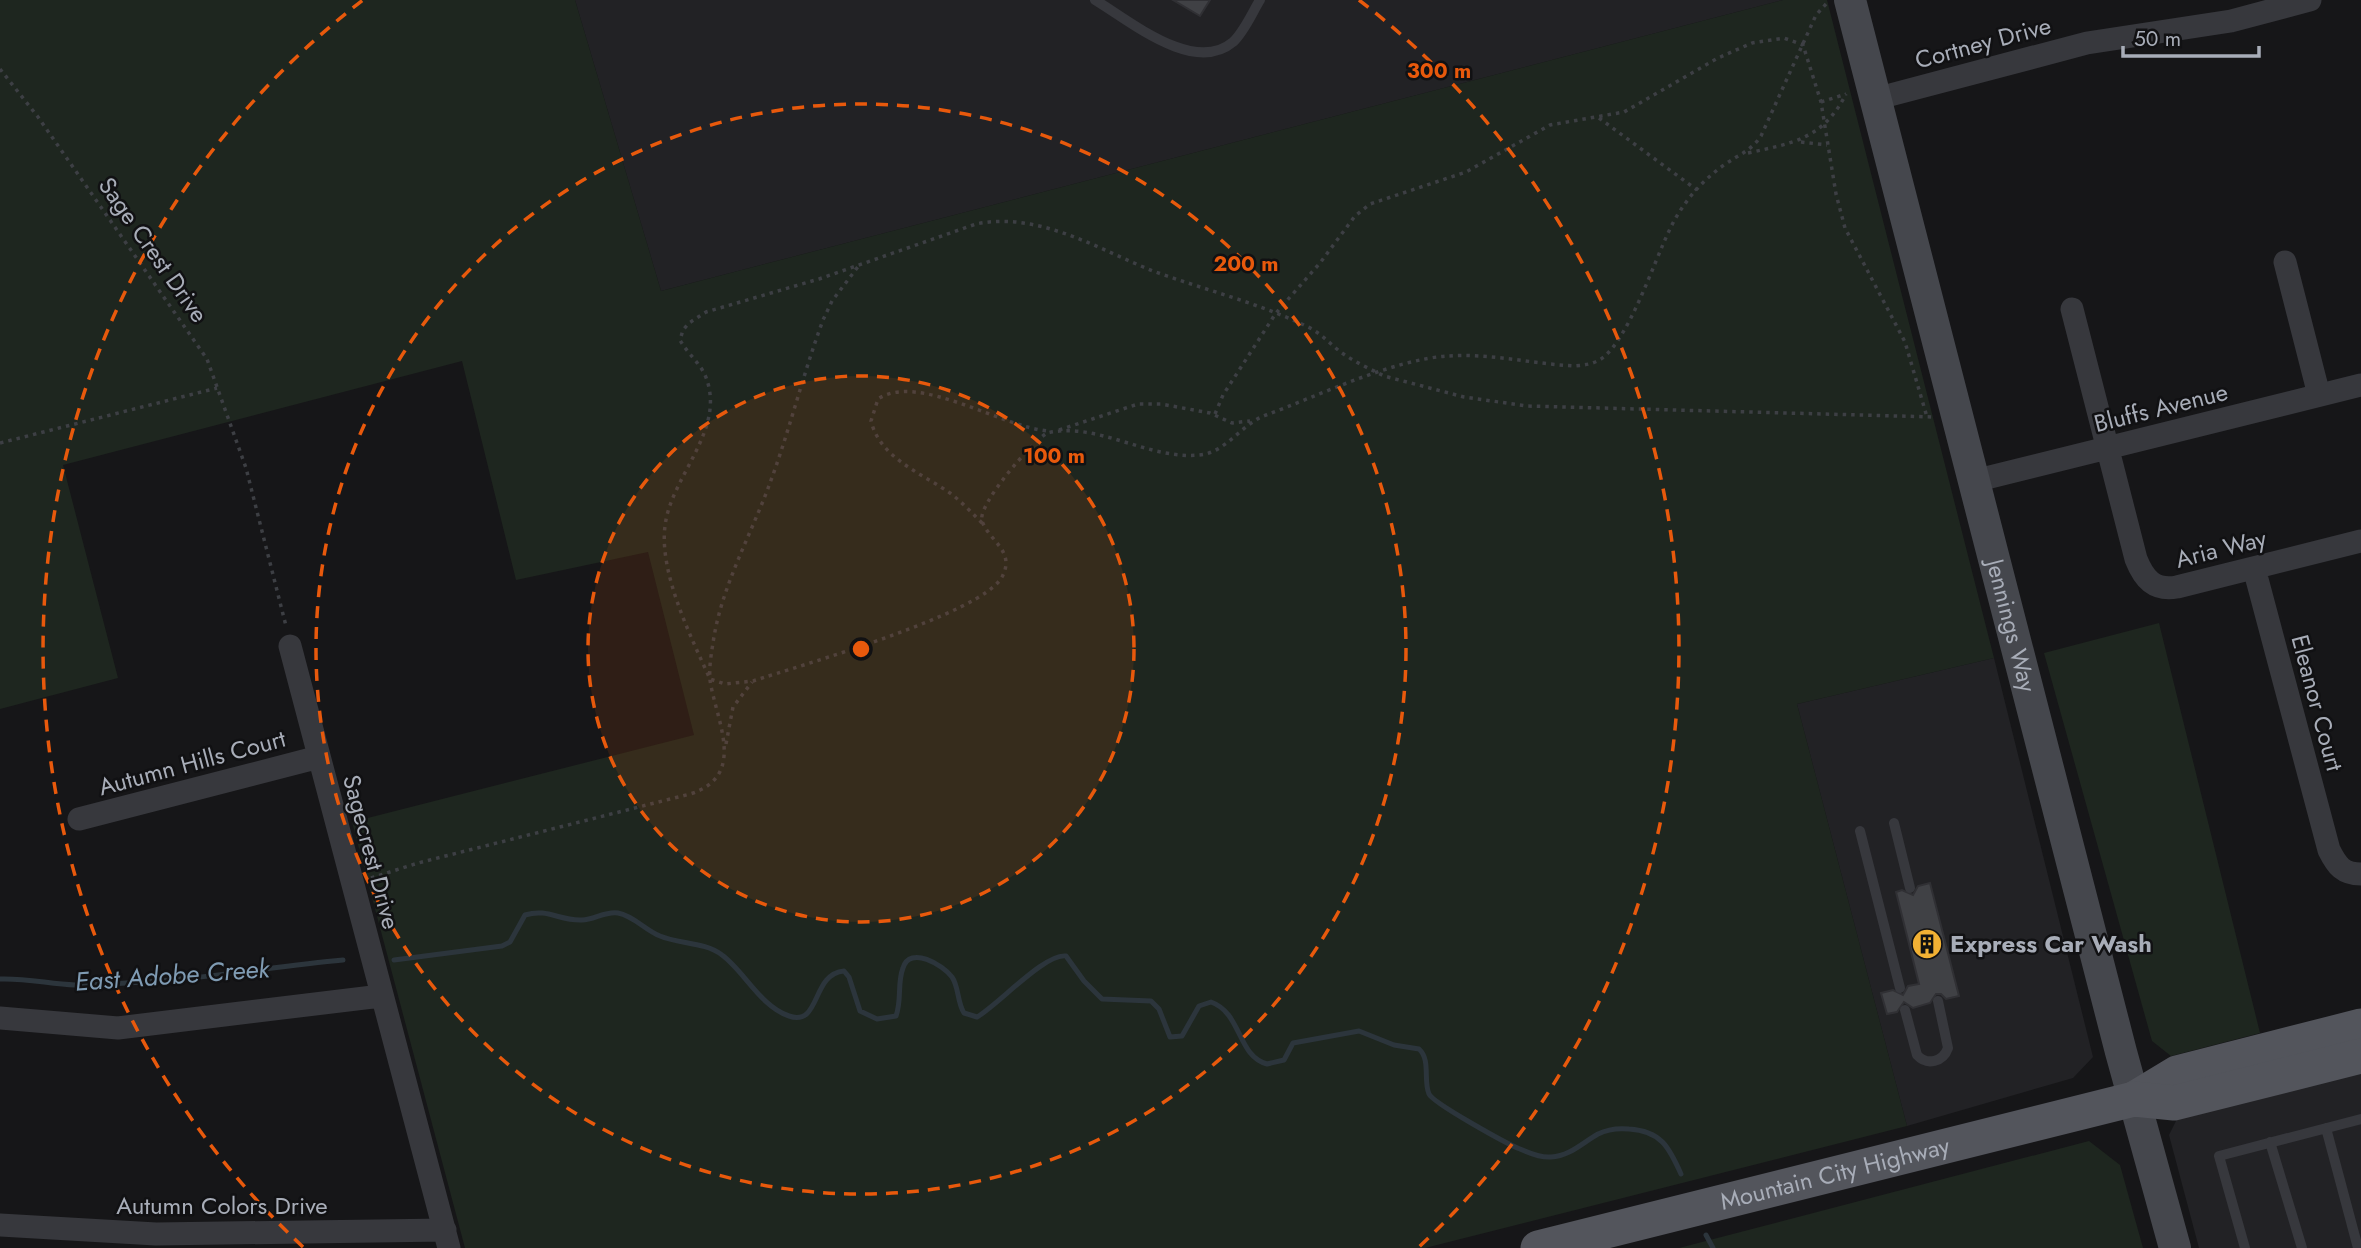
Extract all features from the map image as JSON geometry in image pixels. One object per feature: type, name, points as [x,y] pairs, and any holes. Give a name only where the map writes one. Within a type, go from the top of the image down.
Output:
[{"type":"main road","name":"Mountain City Highway","points":[[1538,1248],[2134,1100],[2178,1073],[2361,1026]]},
{"type":"main road","name":"Mountain City Highway","points":[[2134,1100],[2174,1103],[2361,1056]]},
{"type":"street","name":"Jennings Way","points":[[1850,0],[1864,93],[1942,418],[1974,481],[2134,1100],[2175,1248]]},
{"type":"street","name":"Cortney Drive","points":[[1864,93],[2087,43],[2231,21],[2310,0]]},
{"type":"street","points":[[2285,262],[2319,395]]},
{"type":"street","points":[[2072,309],[2109,448]]},
{"type":"street","name":"Bluffs Avenue","points":[[1974,481],[2361,385]]},
{"type":"street","name":"Aria Way","points":[[2109,448],[2136,559],[2147,580],[2169,589],[2361,541]]},
{"type":"street","name":"Eleanor Court","points":[[2254,568],[2329,850],[2336,864],[2346,873],[2361,874]]},
{"type":"street","name":"Sagecrest Drive","points":[[290,646],[447,1239]]},
{"type":"street","name":"Autumn Hills Court","points":[[79,819],[319,757]]},
{"type":"street","points":[[0,1017],[118,1028],[381,996]]},
{"type":"street","name":"Autumn Colors Drive","points":[[0,1225],[156,1241],[344,1236],[447,1239]]},
{"type":"lane","points":[[1095,0],[1173,47],[1196,53],[1220,51],[1235,40],[1260,0]]},
{"type":"lane","points":[[1894,823],[1910,888]]},
{"type":"lane","points":[[1860,831],[1900,988]]},
{"type":"lane","points":[[1905,1010],[1917,1055],[1923,1060],[1933,1062],[1944,1057],[1948,1048],[1938,1002]]},
{"type":"lane","points":[[2245,1248],[2219,1156],[2361,1119]]},
{"type":"lane","points":[[2326,1128],[2358,1248]]},
{"type":"lane","points":[[2270,1142],[2302,1248]]},
{"type":"path","points":[[988,530],[982,519],[984,506],[1042,436],[1138,404],[1161,404],[1214,414],[1232,423],[1252,421],[1379,373],[1429,358],[1450,355],[1575,366],[1601,359],[1622,335],[1669,231],[1697,190],[1761,136],[1816,15],[1832,0]]},
{"type":"path","points":[[1214,414],[1223,395],[1276,313],[1313,272],[1355,216],[1370,204],[1466,172],[1550,125],[1624,113],[1718,58],[1752,43],[1783,38],[1803,45]]},
{"type":"path","points":[[725,749],[710,679],[676,596],[664,541],[668,511],[702,438],[711,404],[705,376],[683,345],[680,336],[689,323],[706,312],[976,224],[1012,220],[1079,239],[1153,271],[1276,313],[1311,328],[1342,353],[1379,373],[1464,397],[1527,407],[1942,418],[1845,228],[1821,102],[1803,45]]},
{"type":"path","name":"Sage Crest Drive","points":[[0,69],[38,117],[207,359],[246,468],[290,646]]},
{"type":"path","points":[[1821,102],[1864,93]]},
{"type":"path","points":[[1799,142],[1864,93]]},
{"type":"path","points":[[1598,117],[1697,190]]},
{"type":"path","points":[[1742,154],[1799,142],[1828,145]]},
{"type":"path","points":[[710,679],[714,631],[721,606],[771,482],[807,362],[832,301],[860,264]]},
{"type":"path","points":[[0,443],[218,388]]},
{"type":"path","points":[[710,679],[725,684],[753,681],[919,624],[991,588],[1002,576],[1005,561],[998,541],[988,530],[957,499],[898,460],[880,442],[871,421],[878,399],[891,392],[917,393],[1021,427],[1075,432],[1180,455],[1200,455],[1216,450],[1252,421]]},
{"type":"path","points":[[352,884],[418,863],[699,791],[718,776],[733,708],[753,681]]},
{"type":"shaded area","points":[[0,0],[575,0],[661,291],[1783,0],[1827,0],[1994,658],[1797,704],[1907,1126],[1425,1248],[465,1248],[352,822],[694,735],[648,552],[516,580],[462,361],[63,465],[118,678],[0,709]]},
{"type":"shaded area","points":[[575,0],[1783,0],[661,291]]},
{"type":"shaded area","points":[[2159,623],[2260,1033],[2171,1056],[2152,1041],[2044,653]]},
{"type":"shaded area","points":[[1994,658],[2093,1057],[2073,1078],[1907,1126],[1797,704]]},
{"type":"shaded area","points":[[2361,1068],[2361,1248],[2199,1248],[2169,1135],[2179,1115]]},
{"type":"shaded area","points":[[2089,1141],[2120,1165],[2143,1248],[1679,1248]]},
{"type":"building","points":[[1173,0],[1210,0],[1200,16]]},
{"type":"building","name":"Express Car Wash","points":[[1930,883],[1959,996],[1946,999],[1941,994],[1936,994],[1930,1003],[1913,1008],[1904,1002],[1897,1012],[1887,1014],[1881,993],[1893,990],[1903,995],[1908,986],[1919,984],[1896,892],[1902,890],[1913,895],[1918,886]]},
{"type":"waterway","name":"East Adobe Creek","points":[[394,960],[502,946],[510,942],[525,915],[533,913],[582,920],[618,913],[660,936],[700,945],[722,955],[761,997],[789,1016],[799,1017],[806,1014],[826,981],[833,974],[844,971],[849,977],[860,1011],[877,1019],[896,1016],[901,974],[907,961],[912,958],[927,959],[948,972],[954,981],[964,1013],[977,1017],[1046,962],[1066,956],[1084,981],[1102,999],[1151,1001],[1159,1009],[1170,1037],[1182,1036],[1199,1006],[1211,1002],[1229,1015],[1250,1052],[1267,1064],[1284,1060],[1293,1043],[1359,1031],[1394,1045],[1419,1049],[1425,1059],[1427,1088],[1434,1099],[1471,1123],[1531,1154],[1543,1157],[1558,1156],[1606,1131],[1640,1130],[1656,1137],[1668,1148],[1681,1174]]},
{"type":"waterway","name":"East Adobe Creek","points":[[0,979],[75,985],[145,982],[343,960]]},
{"type":"waterway","name":"East Adobe Creek","points":[[1706,1235],[1713,1248]]},
{"type":"place","name":"Express Car Wash","points":[[1927,944]]}]
